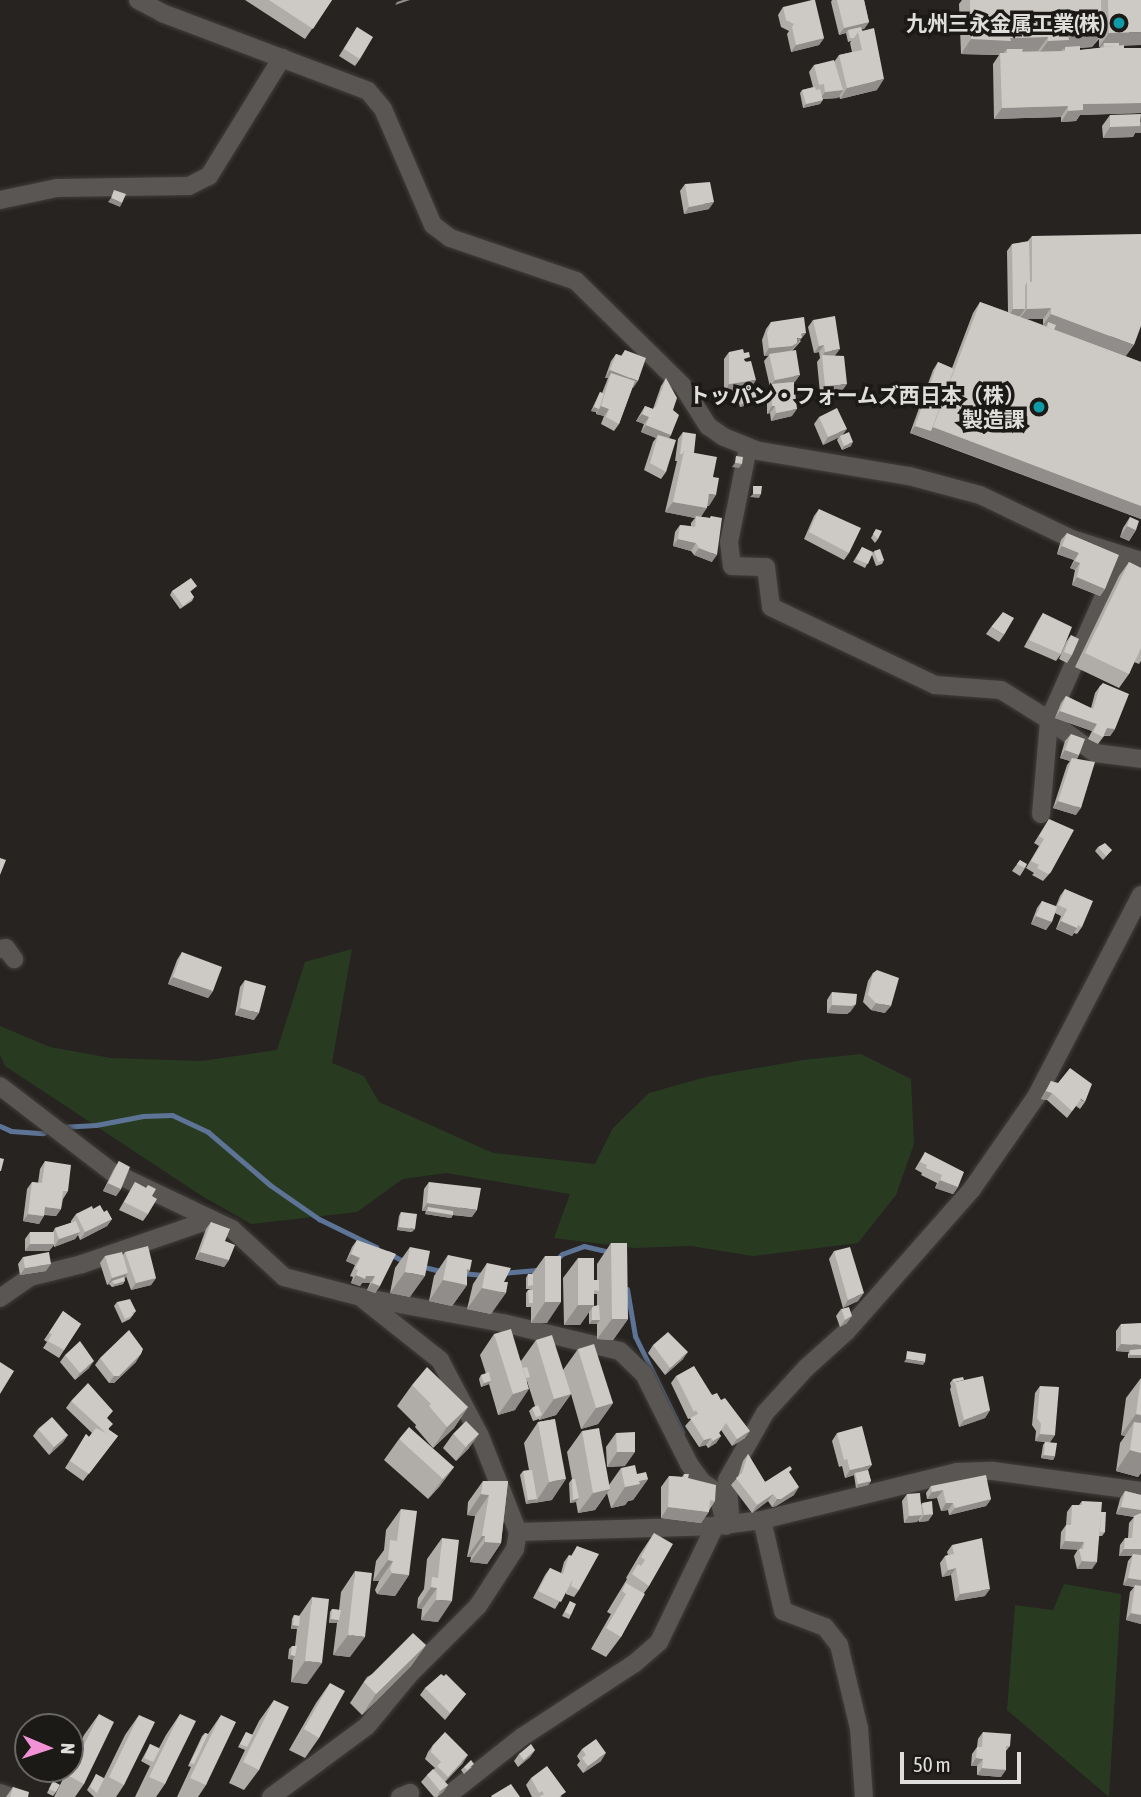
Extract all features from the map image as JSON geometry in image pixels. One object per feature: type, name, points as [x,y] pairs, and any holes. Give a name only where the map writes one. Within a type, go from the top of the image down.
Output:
[{"type":"street","points":[[138,0],[162,13],[368,91],[383,109],[433,225],[450,238],[576,281],[682,385],[708,426],[748,448],[909,476],[980,495],[1072,539],[1141,561]]},
{"type":"street","points":[[0,200],[57,188],[189,186],[209,176],[282,58]]},
{"type":"street","points":[[748,448],[729,542],[732,566],[766,567],[771,607],[935,685],[1001,690],[1095,753],[1141,760]]},
{"type":"street","points":[[1041,814],[1049,720],[1122,555]]},
{"type":"street","points":[[725,1526],[727,1480],[765,1413],[806,1368],[846,1332],[972,1189],[1036,1097],[1141,895]]},
{"type":"street","points":[[0,1086],[112,1172],[232,1229],[284,1277],[362,1297],[503,1323],[620,1351],[644,1374],[689,1464],[702,1482],[717,1492],[725,1526]]},
{"type":"street","points":[[0,1298],[30,1277],[82,1264],[209,1220]]},
{"type":"street","points":[[271,1797],[367,1727],[409,1675],[478,1606],[514,1549],[517,1532],[480,1436],[440,1360],[362,1297]]},
{"type":"street","points":[[517,1532],[725,1526],[762,1520],[957,1472],[993,1471],[1141,1491]]},
{"type":"street","points":[[762,1520],[783,1611],[825,1627],[839,1645],[859,1728],[864,1797]]},
{"type":"street","points":[[446,1797],[522,1737],[635,1663],[659,1642],[715,1526],[725,1526]]},
{"type":"street","points":[[0,1794],[11,1797]]},
{"type":"green space","points":[[352,949],[332,1063],[364,1076],[379,1102],[493,1153],[595,1164],[613,1128],[649,1093],[706,1077],[803,1060],[861,1054],[911,1079],[914,1144],[896,1195],[858,1243],[753,1256],[691,1246],[634,1248],[554,1238],[570,1194],[446,1173],[403,1179],[357,1212],[251,1224],[202,1196],[5,1066],[0,1055],[0,1026],[50,1047],[111,1058],[202,1061],[277,1050],[305,962]]},
{"type":"green space","points":[[1064,1584],[1121,1594],[1109,1797],[1007,1710],[1015,1605],[1053,1610]]},
{"type":"building","points":[[269,0],[332,0],[313,29]]},
{"type":"building","points":[[815,0],[824,38],[796,45],[792,27],[794,24],[786,20],[783,7]]},
{"type":"building","points":[[837,0],[864,0],[869,22],[844,28]]},
{"type":"building","points":[[970,0],[1101,0],[1102,33],[1068,34],[1069,40],[1048,41],[1048,37],[1010,38],[1011,41],[971,39]]},
{"type":"building","points":[[1108,0],[1141,0],[1141,32],[1109,33]]},
{"type":"building","points":[[357,27],[373,37],[360,59],[344,49]]},
{"type":"building","points":[[861,27],[862,31],[850,38],[848,30]]},
{"type":"building","points":[[874,28],[884,79],[847,88],[839,55],[862,50],[858,32]]},
{"type":"building","points":[[1104,43],[1119,43],[1119,46],[1104,47]]},
{"type":"building","points":[[1124,45],[1124,48],[1141,48],[1141,103],[1083,104],[1083,110],[1068,111],[1068,106],[1002,108],[1000,53],[1007,53],[1007,49],[1023,49],[1022,52],[1065,51],[1065,47],[1080,46],[1080,50]]},
{"type":"building","points":[[834,60],[843,90],[825,92],[824,84],[819,85],[814,65]]},
{"type":"building","points":[[815,87],[816,90],[820,89],[823,100],[806,104],[802,90]]},
{"type":"building","points":[[1141,114],[1140,126],[1110,127],[1110,115]]},
{"type":"building","points":[[710,182],[714,202],[689,207],[685,184]]},
{"type":"building","points":[[114,190],[126,194],[122,203],[111,198]]},
{"type":"building","points":[[1141,234],[1141,326],[1134,345],[1051,314],[1051,308],[1027,309],[1027,282],[1032,282],[1032,236]]},
{"type":"building","points":[[1029,241],[1030,282],[1025,286],[1025,309],[1013,309],[1012,244]]},
{"type":"building","name":"トッパン・フォームズ西日本（株） 製造課","points":[[980,302],[1141,362],[1141,506],[933,427]]},
{"type":"building","points":[[835,316],[840,349],[825,352],[824,345],[819,346],[813,320]]},
{"type":"building","points":[[804,317],[806,333],[801,334],[802,338],[797,338],[797,343],[769,348],[767,333],[771,322]]},
{"type":"building","points":[[1048,322],[1056,325],[1054,330],[1047,327]]},
{"type":"building","points":[[743,349],[744,353],[749,352],[750,357],[744,359],[745,362],[751,361],[756,380],[729,384],[729,352]]},
{"type":"building","points":[[625,350],[646,358],[638,381],[610,370],[616,354],[622,356]]},
{"type":"building","points":[[796,350],[800,375],[775,380],[769,354]]},
{"type":"building","points":[[822,355],[844,356],[847,384],[825,386]]},
{"type":"building","points":[[938,362],[954,369],[931,431],[915,426]]},
{"type":"building","points":[[611,373],[635,381],[619,424],[606,417],[609,409],[601,406]]},
{"type":"building","points":[[666,378],[677,398],[673,410],[679,415],[671,435],[646,425],[649,417],[642,414],[645,406],[653,409],[656,406]]},
{"type":"building","points":[[794,382],[797,409],[776,413],[775,406],[772,406],[772,384]]},
{"type":"building","points":[[754,386],[757,400],[742,404],[739,391]]},
{"type":"building","points":[[600,392],[604,394],[599,409],[594,407]]},
{"type":"building","points":[[837,408],[847,429],[828,437],[819,417]]},
{"type":"building","points":[[683,432],[696,434],[694,453],[684,451],[680,454]]},
{"type":"building","points":[[849,432],[853,442],[844,446],[840,436]]},
{"type":"building","points":[[658,435],[676,440],[666,472],[650,463]]},
{"type":"building","points":[[684,451],[717,457],[713,477],[719,478],[716,495],[709,494],[707,508],[673,502]]},
{"type":"building","points":[[736,456],[743,457],[742,464],[735,463]]},
{"type":"building","points":[[753,486],[762,486],[761,494],[753,494]]},
{"type":"building","points":[[819,509],[861,528],[849,553],[809,532]]},
{"type":"building","points":[[696,516],[722,518],[717,555],[699,548],[696,543],[678,539],[680,525],[695,527]]},
{"type":"building","points":[[1130,517],[1139,521],[1136,530],[1127,526]]},
{"type":"building","points":[[876,529],[882,531],[878,539],[873,534]]},
{"type":"building","points":[[1067,533],[1119,555],[1105,589],[1077,577],[1080,563],[1075,561],[1079,553],[1062,546]]},
{"type":"building","points":[[862,547],[873,552],[868,564],[856,559]]},
{"type":"building","points":[[880,549],[884,560],[878,562],[874,551]]},
{"type":"building","points":[[1129,562],[1141,568],[1141,648],[1129,674],[1085,653]]},
{"type":"building","points":[[191,578],[197,586],[190,591],[194,597],[183,606],[172,591]]},
{"type":"building","points":[[1003,612],[1014,618],[1004,635],[991,627]]},
{"type":"building","points":[[1043,613],[1072,627],[1061,654],[1029,640]]},
{"type":"building","points":[[1071,635],[1079,639],[1072,655],[1064,652]]},
{"type":"building","points":[[1103,683],[1129,694],[1115,729],[1107,728],[1103,737],[1093,732],[1097,724],[1060,711],[1066,696],[1093,709]]},
{"type":"building","points":[[1071,734],[1085,739],[1079,755],[1065,750]]},
{"type":"building","points":[[1072,758],[1095,762],[1081,808],[1058,801]]},
{"type":"building","points":[[1049,819],[1074,830],[1048,874],[1031,861],[1044,839],[1039,836]]},
{"type":"building","points":[[1105,843],[1112,850],[1106,856],[1098,847]]},
{"type":"building","points":[[0,858],[6,860],[0,875]]},
{"type":"building","points":[[1020,860],[1027,864],[1025,868],[1017,864]]},
{"type":"building","points":[[1065,889],[1093,901],[1082,927],[1078,925],[1077,928],[1061,921],[1067,909],[1058,905]]},
{"type":"building","points":[[1042,901],[1057,907],[1052,922],[1036,916]]},
{"type":"building","points":[[182,952],[222,967],[213,991],[173,977]]},
{"type":"building","points":[[877,970],[899,978],[891,1006],[876,1003],[868,995],[873,973]]},
{"type":"building","points":[[245,980],[266,986],[259,1013],[240,1008]]},
{"type":"building","points":[[832,992],[857,994],[856,1004],[832,1005]]},
{"type":"building","points":[[1070,1068],[1092,1084],[1085,1102],[1081,1099],[1072,1111],[1046,1091],[1051,1081],[1058,1083]]},
{"type":"building","points":[[925,1152],[964,1172],[958,1187],[940,1180],[942,1175],[926,1168],[927,1165],[920,1162]]},
{"type":"building","points":[[0,1158],[4,1159],[1,1171],[0,1171]]},
{"type":"building","points":[[45,1161],[71,1165],[68,1191],[63,1191],[61,1209],[45,1207],[44,1216],[28,1214],[32,1182],[42,1183]]},
{"type":"building","points":[[119,1161],[130,1167],[121,1189],[108,1183]]},
{"type":"building","points":[[135,1182],[146,1188],[148,1185],[156,1189],[152,1196],[157,1199],[148,1214],[124,1202]]},
{"type":"building","points":[[429,1182],[481,1188],[477,1210],[427,1203]]},
{"type":"building","points":[[100,1205],[112,1219],[85,1232],[76,1214]]},
{"type":"building","points":[[428,1207],[453,1211],[453,1215],[428,1211]]},
{"type":"building","points":[[401,1212],[417,1214],[415,1229],[399,1227]]},
{"type":"building","points":[[76,1221],[80,1232],[59,1239],[55,1228]]},
{"type":"building","points":[[211,1222],[230,1229],[225,1241],[235,1245],[229,1260],[200,1252]]},
{"type":"building","points":[[30,1232],[54,1232],[54,1244],[30,1244]]},
{"type":"building","points":[[357,1240],[396,1254],[380,1286],[372,1283],[375,1276],[366,1276],[365,1279],[356,1275],[358,1270],[355,1269],[360,1258],[351,1254]]},
{"type":"building","points":[[611,1243],[627,1243],[628,1319],[612,1319]]},
{"type":"building","points":[[148,1246],[156,1278],[136,1283],[125,1252]]},
{"type":"building","points":[[410,1247],[430,1251],[425,1276],[405,1272]]},
{"type":"building","points":[[850,1247],[864,1293],[848,1300],[834,1251]]},
{"type":"building","points":[[49,1252],[51,1264],[25,1268],[23,1257]]},
{"type":"building","points":[[122,1252],[128,1273],[112,1278],[105,1256]]},
{"type":"building","points":[[448,1255],[472,1260],[470,1270],[467,1269],[467,1285],[443,1280]]},
{"type":"building","points":[[545,1256],[561,1256],[561,1302],[545,1302]]},
{"type":"building","points":[[578,1258],[594,1258],[594,1305],[578,1305]]},
{"type":"building","points":[[487,1263],[511,1268],[504,1282],[508,1282],[506,1293],[482,1288]]},
{"type":"building","points":[[528,1274],[533,1274],[533,1285],[528,1286]]},
{"type":"building","points":[[124,1277],[125,1281],[115,1284],[112,1281]]},
{"type":"building","points":[[594,1280],[599,1280],[599,1291],[594,1290]]},
{"type":"building","points":[[528,1290],[533,1290],[533,1303],[529,1303]]},
{"type":"building","points":[[130,1299],[136,1311],[125,1319],[117,1302]]},
{"type":"building","points":[[599,1305],[600,1320],[592,1320],[592,1308]]},
{"type":"building","points":[[849,1307],[852,1316],[845,1320],[841,1309]]},
{"type":"building","points":[[63,1311],[81,1324],[64,1350],[48,1341],[52,1334],[49,1333]]},
{"type":"building","points":[[1141,1323],[1141,1345],[1121,1344],[1121,1324]]},
{"type":"building","points":[[511,1329],[529,1389],[513,1394],[494,1334]]},
{"type":"building","points":[[129,1330],[143,1349],[119,1376],[114,1376],[100,1358]]},
{"type":"building","points":[[668,1332],[688,1352],[670,1368],[653,1345]]},
{"type":"building","points":[[552,1335],[571,1394],[554,1399],[536,1340]]},
{"type":"building","points":[[80,1341],[94,1361],[80,1373],[65,1355]]},
{"type":"building","points":[[594,1344],[613,1403],[596,1408],[578,1349]]},
{"type":"building","points":[[1141,1349],[1141,1355],[1130,1355],[1130,1350]]},
{"type":"building","points":[[907,1351],[926,1354],[925,1362],[906,1359]]},
{"type":"building","points":[[0,1362],[14,1371],[0,1394]]},
{"type":"building","points":[[694,1366],[712,1395],[717,1393],[721,1400],[725,1398],[750,1431],[737,1439],[726,1423],[719,1433],[721,1436],[713,1441],[711,1438],[704,1440],[690,1418],[698,1414],[696,1410],[694,1412],[676,1376]]},
{"type":"building","points":[[427,1367],[468,1407],[447,1427],[429,1406],[431,1404],[412,1385]]},
{"type":"building","points":[[527,1367],[530,1377],[526,1378],[523,1368]]},
{"type":"building","points":[[489,1372],[491,1381],[484,1383],[481,1375]]},
{"type":"building","points":[[983,1376],[990,1410],[964,1420],[955,1382]]},
{"type":"building","points":[[963,1377],[964,1380],[954,1383],[953,1379]]},
{"type":"building","points":[[1141,1378],[1141,1415],[1136,1414]]},
{"type":"building","points":[[88,1383],[113,1411],[107,1418],[113,1424],[108,1429],[118,1436],[89,1474],[70,1461],[86,1434],[89,1437],[96,1428],[106,1433],[71,1401]]},
{"type":"building","points":[[1040,1386],[1059,1387],[1055,1435],[1040,1434],[1041,1424],[1037,1418]]},
{"type":"building","points":[[538,1405],[542,1415],[536,1417],[532,1408]]},
{"type":"building","points":[[52,1417],[68,1435],[54,1447],[38,1429]]},
{"type":"building","points":[[555,1419],[566,1479],[549,1482],[538,1422]]},
{"type":"building","points":[[466,1421],[479,1434],[466,1447],[453,1434]]},
{"type":"building","points":[[1134,1422],[1141,1423],[1141,1453],[1130,1450]]},
{"type":"building","points":[[862,1426],[872,1465],[850,1470],[847,1459],[844,1460],[837,1433]]},
{"type":"building","points":[[409,1427],[454,1467],[443,1479],[399,1439]]},
{"type":"building","points":[[599,1428],[610,1489],[593,1493],[582,1431]]},
{"type":"building","points":[[635,1432],[635,1452],[617,1452],[616,1433]]},
{"type":"building","points":[[1045,1442],[1057,1443],[1055,1456],[1044,1455]]},
{"type":"building","points":[[748,1454],[765,1482],[790,1466],[792,1469],[789,1472],[799,1487],[781,1499],[777,1499],[773,1494],[757,1505],[736,1478],[742,1473]]},
{"type":"building","points":[[635,1465],[637,1474],[646,1472],[648,1479],[625,1487],[621,1468]]},
{"type":"building","points":[[532,1470],[537,1499],[528,1500],[523,1471]]},
{"type":"building","points":[[868,1470],[871,1481],[858,1484],[855,1473]]},
{"type":"building","points":[[684,1474],[689,1474],[688,1478],[716,1485],[715,1501],[710,1500],[709,1512],[668,1507],[669,1476],[684,1477]]},
{"type":"building","points":[[986,1475],[991,1499],[955,1508],[953,1503],[946,1503],[943,1490],[932,1492],[931,1486]]},
{"type":"building","points":[[572,1479],[575,1479],[579,1498],[573,1500]]},
{"type":"building","points":[[483,1481],[508,1481],[501,1543],[485,1542],[485,1536],[482,1536],[489,1495],[481,1494]]},
{"type":"building","points":[[1125,1491],[1141,1495],[1141,1510],[1121,1507]]},
{"type":"building","points":[[920,1493],[922,1515],[909,1516],[907,1494]]},
{"type":"building","points":[[932,1501],[933,1514],[924,1515],[922,1503]]},
{"type":"building","points":[[1082,1501],[1102,1502],[1097,1562],[1082,1561],[1079,1549],[1083,1549],[1084,1542],[1065,1541],[1066,1525],[1071,1525],[1072,1505],[1082,1505]]},
{"type":"building","points":[[401,1509],[417,1511],[409,1575],[392,1573],[390,1569],[393,1561],[388,1560],[390,1540],[397,1541]]},
{"type":"building","points":[[1101,1512],[1106,1512],[1105,1532],[1100,1532]]},
{"type":"building","points":[[1141,1513],[1141,1549],[1124,1549],[1125,1538],[1132,1538],[1134,1516]]},
{"type":"building","points":[[654,1533],[673,1544],[649,1586],[632,1574],[638,1564],[641,1566],[645,1560],[641,1557]]},
{"type":"building","points":[[442,1538],[459,1540],[452,1601],[436,1600],[437,1588],[431,1587],[432,1577],[438,1578]]},
{"type":"building","points":[[982,1538],[990,1589],[960,1594],[956,1568],[948,1570],[945,1556],[954,1554],[952,1545]]},
{"type":"building","points":[[577,1546],[599,1554],[579,1590],[571,1586],[573,1579],[561,1602],[538,1591],[550,1568],[563,1574],[569,1555],[572,1556]]},
{"type":"building","points":[[1133,1554],[1141,1555],[1141,1580],[1128,1578]]},
{"type":"building","points":[[355,1571],[372,1573],[365,1637],[348,1635]]},
{"type":"building","points":[[626,1583],[645,1594],[621,1637],[606,1628],[626,1594],[622,1591]]},
{"type":"building","points":[[1135,1585],[1141,1586],[1141,1615],[1131,1613]]},
{"type":"building","points":[[312,1597],[329,1599],[322,1663],[305,1661]]},
{"type":"building","points":[[570,1601],[576,1604],[571,1615],[565,1612]]},
{"type":"building","points":[[332,1609],[341,1610],[339,1620],[331,1619]]},
{"type":"building","points":[[294,1615],[300,1616],[299,1626],[293,1625]]},
{"type":"building","points":[[413,1633],[426,1645],[376,1694],[364,1682]]},
{"type":"building","points":[[292,1646],[297,1646],[295,1656],[291,1655]]},
{"type":"building","points":[[441,1674],[446,1674],[466,1694],[450,1713],[425,1688]]},
{"type":"building","points":[[330,1683],[345,1691],[319,1738],[304,1729]]},
{"type":"building","points":[[274,1700],[289,1707],[259,1770],[243,1762]]},
{"type":"building","points":[[99,1714],[114,1722],[84,1784],[82,1783],[84,1745]]},
{"type":"building","points":[[180,1714],[196,1721],[165,1784],[149,1777]]},
{"type":"building","points":[[139,1715],[155,1722],[124,1785],[109,1777]]},
{"type":"building","points":[[221,1715],[236,1722],[206,1785],[190,1778]]},
{"type":"building","points":[[246,1732],[253,1735],[247,1747],[240,1744]]},
{"type":"building","points":[[445,1732],[468,1755],[448,1777],[437,1766],[441,1762],[431,1752],[433,1745]]},
{"type":"building","points":[[983,1732],[1011,1734],[1010,1746],[1006,1746],[1006,1770],[982,1768],[983,1759],[976,1758],[977,1747],[982,1747]]},
{"type":"building","points":[[205,1733],[208,1734],[194,1764],[190,1763]]},
{"type":"building","points":[[596,1739],[606,1753],[588,1766],[582,1758],[586,1755],[582,1749]]},
{"type":"building","points":[[150,1744],[160,1749],[153,1762],[144,1758]]},
{"type":"building","points":[[531,1744],[535,1750],[524,1760],[519,1754]]},
{"type":"building","points":[[471,1760],[474,1764],[467,1770],[464,1767]]},
{"type":"building","points":[[547,1766],[566,1792],[559,1797],[539,1797],[544,1794],[542,1791],[539,1793],[531,1778]]},
{"type":"building","points":[[433,1769],[448,1785],[440,1791],[427,1775]]},
{"type":"building","points":[[96,1774],[104,1779],[97,1793],[90,1787]]},
{"type":"building","points":[[52,1783],[60,1785],[56,1792],[49,1789]]},
{"type":"building","points":[[511,1784],[520,1797],[491,1796]]},
{"type":"building","points":[[13,1787],[29,1792],[28,1797],[10,1797]]},
{"type":"waterway","points":[[60,1127],[172,1115],[208,1132],[270,1185],[319,1219],[376,1247]]},
{"type":"waterway","points":[[0,1126],[11,1131],[43,1133],[51,1129]]},
{"type":"waterway","points":[[555,1261],[562,1254],[584,1246],[610,1252]]},
{"type":"waterway","points":[[388,1253],[407,1263]]},
{"type":"waterway","points":[[420,1266],[444,1272]]},
{"type":"waterway","points":[[503,1273],[539,1270]]},
{"type":"waterway","points":[[461,1273],[486,1275]]},
{"type":"waterway","points":[[627,1289],[635,1336],[682,1432]]},
{"type":"place","name":"九州三永金属工業(株)","points":[[1119,23]]},
{"type":"place","name":"トッパン・フォームズ西日本（株） 製造課","points":[[1039,407]]}]
